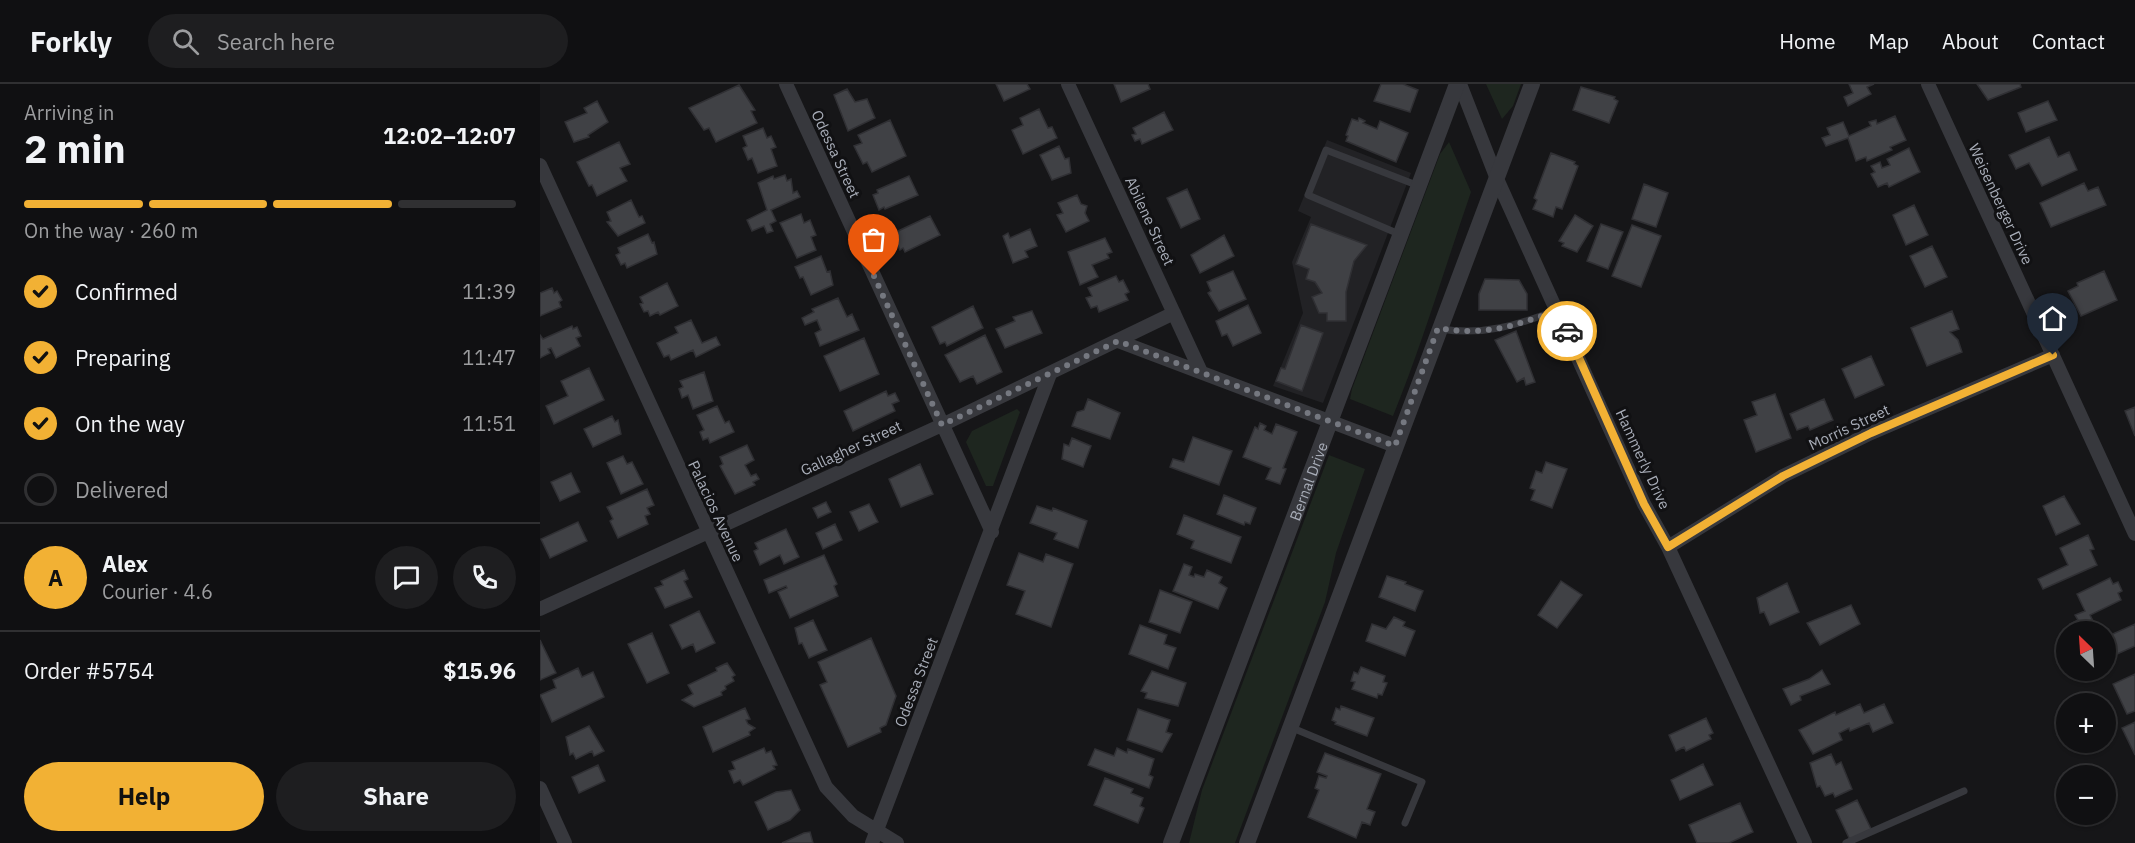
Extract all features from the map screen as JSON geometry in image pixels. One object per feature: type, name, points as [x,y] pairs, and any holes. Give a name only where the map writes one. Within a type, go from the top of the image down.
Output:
[{"type":"street","name":"Odessa Street","points":[[786,84],[992,532]]},
{"type":"street","name":"Abilene Street","points":[[1068,84],[1202,372]]},
{"type":"street","name":"Hammerly Drive","points":[[1459,84],[1497,179],[1644,504],[1668,547],[1805,843]]},
{"type":"street","name":"Bernal Drive","points":[[1171,843],[1333,421],[1399,234],[1459,84]]},
{"type":"street","points":[[1247,843],[1438,328],[1532,84]]},
{"type":"street","name":"Weisenberger Drive","points":[[1928,84],[2135,534]]},
{"type":"street","name":"Palacios Avenue","points":[[540,165],[707,533],[826,787],[839,804],[874,837],[897,843]]},
{"type":"street","name":"Gallagher Street","points":[[540,609],[942,425],[1174,313]]},
{"type":"street","points":[[1118,341],[1395,446]]},
{"type":"street","name":"Morris Street","points":[[1668,547],[1783,476],[1871,433],[2053,355]]},
{"type":"street","name":"Odessa Street","points":[[874,837],[992,532],[1050,374]]},
{"type":"street","points":[[540,788],[566,843]]},
{"type":"lane","points":[[1399,234],[1308,195],[1326,150],[1419,186]]},
{"type":"lane","points":[[1438,328],[1466,333],[1493,331],[1557,310]]},
{"type":"lane","points":[[1290,727],[1422,782],[1405,823]]},
{"type":"lane","points":[[1846,843],[1964,791]]},
{"type":"shaded area","points":[[1486,84],[1521,84],[1513,106],[1502,119]]},
{"type":"shaded area","points":[[1327,140],[1411,173],[1323,403],[1273,386],[1303,313],[1292,262],[1311,217],[1298,211]]},
{"type":"shaded area","points":[[1449,142],[1471,192],[1393,416],[1350,399],[1352,389],[1440,154]]},
{"type":"shaded area","points":[[1017,409],[1020,412],[993,486],[986,486],[966,442],[972,431]]},
{"type":"shaded area","points":[[1329,455],[1365,469],[1336,553],[1325,602],[1235,843],[1189,843],[1202,790]]},
{"type":"building","points":[[996,84],[1027,84],[1030,89],[1004,101]]},
{"type":"building","points":[[1114,84],[1148,84],[1150,89],[1121,102]]},
{"type":"building","points":[[1381,84],[1403,84],[1418,90],[1410,112],[1374,101]]},
{"type":"building","points":[[1849,84],[1874,84],[1867,87],[1871,94],[1848,106],[1844,97],[1853,93]]},
{"type":"building","points":[[1977,84],[2020,84],[2021,87],[1988,100]]},
{"type":"building","points":[[739,85],[755,110],[751,111],[757,123],[716,142],[709,128],[704,130],[689,108]]},
{"type":"building","points":[[1581,87],[1615,97],[1614,99],[1618,101],[1609,123],[1573,110]]},
{"type":"building","points":[[847,89],[855,102],[867,99],[875,118],[848,131],[834,95]]},
{"type":"building","points":[[597,101],[608,122],[588,135],[589,137],[574,142],[565,122],[587,113],[584,108]]},
{"type":"building","points":[[2048,101],[2057,120],[2026,132],[2018,113]]},
{"type":"building","points":[[1039,109],[1048,128],[1052,127],[1057,138],[1023,154],[1012,130],[1023,125],[1020,118]]},
{"type":"building","points":[[1164,112],[1173,130],[1142,144],[1140,139],[1135,141],[1132,135],[1136,134],[1133,128]]},
{"type":"building","points":[[1895,116],[1906,140],[1890,147],[1892,150],[1867,161],[1866,157],[1856,161],[1848,138],[1826,146],[1822,138],[1830,135],[1827,128],[1843,122],[1849,136],[1871,126],[1869,122],[1876,120],[1877,124]]},
{"type":"building","points":[[1359,118],[1365,121],[1363,123],[1377,129],[1380,121],[1408,133],[1396,162],[1346,141],[1352,119],[1358,121]]},
{"type":"building","points":[[890,120],[906,156],[872,172],[867,162],[863,164],[854,146],[862,143],[858,135]]},
{"type":"building","points":[[763,128],[767,138],[771,136],[776,147],[771,149],[777,166],[758,173],[752,158],[748,160],[743,148],[747,146],[743,136]]},
{"type":"building","points":[[2049,137],[2058,157],[2069,152],[2077,170],[2042,186],[2029,163],[2016,169],[2009,155]]},
{"type":"building","points":[[619,142],[630,164],[620,168],[627,181],[597,196],[592,185],[589,186],[577,162]]},
{"type":"building","points":[[1059,146],[1065,159],[1069,158],[1071,173],[1052,180],[1040,155]]},
{"type":"building","points":[[1909,148],[1920,172],[1889,187],[1887,183],[1878,187],[1871,174],[1875,172],[1871,166],[1880,162],[1882,168],[1890,165],[1887,159]]},
{"type":"building","points":[[1551,153],[1575,162],[1574,164],[1578,166],[1562,209],[1556,207],[1553,217],[1533,209],[1537,200],[1534,198]]},
{"type":"building","points":[[785,175],[787,181],[791,179],[793,193],[797,191],[800,197],[771,210],[776,221],[770,224],[773,231],[767,233],[764,226],[752,231],[747,220],[767,210],[758,183],[773,176],[774,179]]},
{"type":"building","points":[[909,176],[918,195],[879,210],[873,195],[878,193],[877,190]]},
{"type":"building","points":[[2084,183],[2088,191],[2098,187],[2106,205],[2051,227],[2040,203]]},
{"type":"building","points":[[1644,184],[1668,193],[1656,227],[1632,219]]},
{"type":"building","points":[[1187,189],[1200,219],[1181,228],[1167,198]]},
{"type":"building","points":[[1077,195],[1081,204],[1087,206],[1085,213],[1089,221],[1066,232],[1057,215],[1063,213],[1058,203]]},
{"type":"building","points":[[631,200],[639,217],[642,216],[645,223],[618,236],[607,222],[611,221],[607,212]]},
{"type":"building","points":[[1914,205],[1928,235],[1906,245],[1893,215]]},
{"type":"building","points":[[801,214],[804,223],[810,220],[816,235],[811,237],[816,250],[797,258],[780,223]]},
{"type":"building","points":[[1575,215],[1593,226],[1577,252],[1562,246],[1564,243],[1559,241]]},
{"type":"building","points":[[930,216],[940,235],[905,252],[903,248],[900,250],[894,237],[897,235],[896,232]]},
{"type":"building","points":[[1311,224],[1367,245],[1354,261],[1346,292],[1346,321],[1327,321],[1327,313],[1319,313],[1312,297],[1322,293],[1315,282],[1306,279],[1309,269],[1296,264]]},
{"type":"building","points":[[1601,224],[1623,232],[1608,269],[1587,261]]},
{"type":"building","points":[[1632,225],[1661,236],[1641,287],[1612,276]]},
{"type":"building","points":[[1030,229],[1037,246],[1025,251],[1028,257],[1013,263],[1003,236],[1008,233],[1010,238]]},
{"type":"building","points":[[648,234],[652,243],[654,242],[657,254],[627,268],[625,263],[621,265],[616,255],[620,253],[618,248]]},
{"type":"building","points":[[1224,235],[1234,256],[1200,273],[1191,255]]},
{"type":"building","points":[[1105,238],[1112,252],[1107,254],[1109,258],[1092,265],[1098,277],[1080,285],[1068,252]]},
{"type":"building","points":[[1932,246],[1947,277],[1925,287],[1910,256]]},
{"type":"building","points":[[821,256],[827,272],[830,271],[833,285],[811,295],[803,277],[800,278],[795,267]]},
{"type":"building","points":[[1233,271],[1246,299],[1219,311],[1208,293],[1211,291],[1207,282]]},
{"type":"building","points":[[2104,271],[2117,300],[2081,316],[2068,291],[2078,286],[2077,283]]},
{"type":"building","points":[[1116,276],[1119,282],[1123,280],[1129,292],[1125,294],[1128,300],[1099,312],[1097,306],[1091,308],[1086,298],[1092,296],[1088,288]]},
{"type":"building","points":[[1485,279],[1519,280],[1527,294],[1527,310],[1479,310],[1479,294]]},
{"type":"building","points":[[667,283],[678,306],[660,315],[658,312],[650,316],[648,311],[644,312],[640,304],[643,303],[640,297]]},
{"type":"building","points":[[552,288],[554,293],[557,291],[562,300],[559,302],[561,307],[540,316],[540,293]]},
{"type":"building","points":[[838,298],[847,317],[852,314],[859,330],[820,346],[815,333],[821,330],[817,320],[805,325],[802,318],[814,312],[812,309]]},
{"type":"building","points":[[1248,305],[1261,333],[1233,346],[1227,334],[1222,336],[1216,321]]},
{"type":"building","points":[[973,306],[983,328],[947,346],[945,342],[940,344],[932,327]]},
{"type":"building","points":[[1032,311],[1042,333],[1005,348],[996,329],[1015,321],[1013,317]]},
{"type":"building","points":[[1952,311],[1959,329],[1950,332],[1958,340],[1962,352],[1927,366],[1911,328]]},
{"type":"building","points":[[691,320],[702,343],[716,337],[720,345],[696,357],[693,350],[671,360],[669,355],[664,357],[657,343],[678,333],[675,327]]},
{"type":"building","points":[[1301,325],[1323,333],[1302,391],[1276,381],[1281,368],[1285,369]]},
{"type":"building","points":[[572,326],[573,329],[577,327],[581,336],[576,338],[580,346],[556,358],[551,348],[548,349],[550,353],[540,358],[540,335],[543,339]]},
{"type":"building","points":[[1516,331],[1535,382],[1526,385],[1524,378],[1517,382],[1495,340]]},
{"type":"building","points":[[985,335],[1002,372],[977,384],[973,376],[960,382],[945,355]]},
{"type":"building","points":[[864,338],[879,374],[840,391],[824,356]]},
{"type":"building","points":[[1871,356],[1884,385],[1855,398],[1842,369]]},
{"type":"building","points":[[589,368],[604,400],[554,424],[546,406],[568,396],[561,381]]},
{"type":"building","points":[[704,372],[713,401],[693,409],[688,395],[682,398],[679,389],[683,387],[680,381]]},
{"type":"building","points":[[886,391],[888,396],[895,393],[899,401],[892,404],[895,411],[853,431],[844,411]]},
{"type":"building","points":[[1775,394],[1791,438],[1756,452],[1744,420],[1757,415],[1752,402]]},
{"type":"building","points":[[1088,399],[1120,413],[1110,439],[1072,426],[1077,412],[1084,410]]},
{"type":"building","points":[[1824,399],[1833,420],[1810,430],[1808,426],[1797,430],[1790,414]]},
{"type":"building","points":[[717,406],[725,423],[729,421],[734,432],[710,443],[708,438],[703,440],[700,432],[704,430],[697,415]]},
{"type":"building","points":[[2135,407],[2135,436],[2125,411]]},
{"type":"building","points":[[612,416],[615,422],[618,420],[621,434],[593,447],[584,429]]},
{"type":"building","points":[[1260,423],[1266,426],[1264,430],[1272,434],[1276,424],[1297,432],[1283,468],[1286,469],[1280,484],[1266,479],[1271,468],[1243,457],[1255,427],[1258,429]]},
{"type":"building","points":[[1193,437],[1232,451],[1219,485],[1170,467],[1173,459],[1184,462]]},
{"type":"building","points":[[1072,438],[1091,446],[1083,467],[1062,459],[1064,444],[1069,446]]},
{"type":"building","points":[[747,445],[754,460],[745,465],[751,476],[756,474],[759,479],[753,482],[755,485],[735,494],[720,466],[723,464],[720,457]]},
{"type":"building","points":[[623,456],[627,464],[632,462],[643,484],[621,494],[607,463]]},
{"type":"building","points":[[1546,462],[1567,469],[1552,508],[1531,500],[1535,490],[1530,488],[1536,471],[1542,473]]},
{"type":"building","points":[[920,464],[933,494],[901,507],[889,479]]},
{"type":"building","points":[[571,473],[580,492],[560,501],[551,482]]},
{"type":"building","points":[[647,489],[654,505],[647,508],[650,514],[645,516],[648,524],[618,538],[610,521],[613,519],[607,507]]},
{"type":"building","points":[[1224,495],[1256,508],[1250,524],[1245,522],[1244,525],[1217,514]]},
{"type":"building","points":[[2064,496],[2080,524],[2056,535],[2043,506]]},
{"type":"building","points":[[826,502],[831,512],[818,518],[813,508]]},
{"type":"building","points":[[869,504],[878,522],[859,531],[850,512]]},
{"type":"building","points":[[1037,506],[1052,511],[1053,508],[1087,521],[1078,548],[1054,539],[1057,533],[1030,523]]},
{"type":"building","points":[[1184,515],[1241,537],[1231,563],[1191,548],[1194,541],[1177,534]]},
{"type":"building","points":[[578,522],[587,541],[550,558],[541,539]]},
{"type":"building","points":[[835,524],[842,540],[823,549],[816,533]]},
{"type":"building","points":[[786,529],[799,557],[784,564],[780,555],[760,565],[754,551],[758,549],[755,543]]},
{"type":"building","points":[[2088,535],[2094,549],[2090,550],[2097,565],[2043,589],[2038,579],[2068,565],[2060,548]]},
{"type":"building","points":[[1019,553],[1043,562],[1046,554],[1073,564],[1051,627],[1016,614],[1025,591],[1007,585]]},
{"type":"building","points":[[824,555],[837,584],[834,586],[838,596],[790,618],[778,592],[787,588],[786,586],[769,593],[764,580]]},
{"type":"building","points":[[1184,564],[1192,567],[1189,575],[1194,577],[1195,574],[1204,577],[1207,570],[1222,577],[1219,583],[1227,588],[1218,609],[1173,591]]},
{"type":"building","points":[[684,570],[688,579],[684,581],[692,597],[665,608],[655,588],[663,585],[661,581]]},
{"type":"building","points":[[1387,576],[1423,591],[1415,611],[1379,597]]},
{"type":"building","points":[[2110,578],[2113,584],[2118,582],[2122,591],[2118,593],[2121,600],[2090,615],[2093,621],[2076,621],[2078,620],[2075,615],[2085,611],[2077,594]]},
{"type":"building","points":[[1561,581],[1582,595],[1557,628],[1538,615]]},
{"type":"building","points":[[1787,583],[1799,612],[1770,625],[1764,612],[1760,613],[1757,598]]},
{"type":"building","points":[[1160,590],[1192,602],[1180,633],[1149,622]]},
{"type":"building","points":[[1851,605],[1860,624],[1820,645],[1807,623]]},
{"type":"building","points":[[699,611],[715,643],[696,652],[693,644],[682,649],[670,625]]},
{"type":"building","points":[[1394,617],[1405,622],[1403,626],[1415,631],[1405,656],[1366,641],[1372,624],[1386,629]]},
{"type":"building","points":[[813,620],[827,650],[809,658],[802,643],[799,644],[795,628]]},
{"type":"building","points":[[2135,624],[2135,646],[2116,655],[2116,633]]},
{"type":"building","points":[[1140,625],[1167,635],[1164,644],[1176,648],[1168,669],[1129,654]]},
{"type":"building","points":[[652,633],[669,673],[647,683],[628,644]]},
{"type":"building","points":[[871,638],[896,696],[886,725],[880,728],[881,732],[848,747],[820,685],[827,682],[818,662]]},
{"type":"building","points":[[540,640],[556,673],[540,680]]},
{"type":"building","points":[[727,663],[735,675],[732,677],[734,681],[725,686],[726,689],[721,692],[722,695],[694,707],[682,700],[693,694],[688,685],[717,671],[716,668]]},
{"type":"building","points":[[1361,667],[1385,676],[1383,682],[1387,683],[1382,695],[1378,694],[1377,698],[1352,689],[1355,682],[1351,681],[1354,672],[1358,674]]},
{"type":"building","points":[[578,668],[582,677],[593,672],[604,697],[552,722],[540,695],[556,688],[553,680]]},
{"type":"building","points":[[1822,670],[1830,684],[1800,696],[1801,700],[1791,705],[1783,689],[1809,679]]},
{"type":"building","points":[[1152,671],[1186,683],[1178,706],[1145,698],[1147,693],[1141,691]]},
{"type":"building","points":[[2135,674],[2135,711],[2127,714],[2113,684]]},
{"type":"building","points":[[1860,704],[1864,713],[1884,704],[1893,723],[1873,732],[1869,723],[1850,731],[1849,728],[1839,733],[1842,740],[1813,754],[1799,730],[1835,712],[1836,715]]},
{"type":"building","points":[[1341,706],[1374,718],[1367,736],[1335,724],[1336,722],[1332,720],[1336,708],[1340,710]]},
{"type":"building","points":[[745,708],[750,719],[746,720],[748,724],[755,728],[749,732],[750,735],[713,752],[703,727]]},
{"type":"building","points":[[1138,709],[1170,720],[1166,732],[1172,734],[1162,752],[1127,740]]},
{"type":"building","points":[[1706,718],[1713,733],[1709,735],[1711,739],[1686,751],[1684,747],[1676,751],[1669,735]]},
{"type":"building","points":[[2135,722],[2135,755],[2122,728]]},
{"type":"building","points":[[589,726],[604,751],[594,756],[592,751],[576,759],[573,753],[570,755],[566,737]]},
{"type":"building","points":[[764,748],[766,753],[771,751],[777,765],[773,766],[775,769],[743,785],[740,780],[734,783],[729,771],[735,769],[732,762]]},
{"type":"building","points":[[1117,748],[1127,753],[1128,749],[1154,759],[1149,775],[1153,777],[1149,788],[1088,765],[1095,749],[1114,756]]},
{"type":"building","points":[[1325,753],[1381,774],[1367,809],[1375,812],[1370,825],[1362,822],[1356,838],[1308,817],[1319,790],[1315,788],[1319,776],[1326,778],[1327,776],[1317,772]]},
{"type":"building","points":[[1831,754],[1836,765],[1841,762],[1852,789],[1835,797],[1833,793],[1825,796],[1820,786],[1817,787],[1810,763]]},
{"type":"building","points":[[1703,764],[1713,785],[1680,800],[1671,780]]},
{"type":"building","points":[[598,765],[605,781],[579,793],[572,777]]},
{"type":"building","points":[[1105,778],[1133,789],[1131,793],[1143,798],[1140,806],[1144,808],[1138,823],[1094,805]]},
{"type":"building","points":[[791,790],[800,810],[790,820],[768,830],[755,802],[776,792]]},
{"type":"building","points":[[1857,800],[1871,829],[1850,840],[1836,810]]},
{"type":"building","points":[[1740,803],[1753,832],[1729,843],[1697,843],[1689,825]]},
{"type":"building","points":[[810,832],[813,843],[782,843],[804,833]]},
{"type":"way so far","points":[[874,276],[942,425],[1118,341],[1395,446],[1438,328],[1466,333],[1493,331],[1557,310],[1567,331]]},
{"type":"route","points":[[1567,331],[1644,504],[1668,547],[1783,476],[1871,433],[2053,355]]}]
